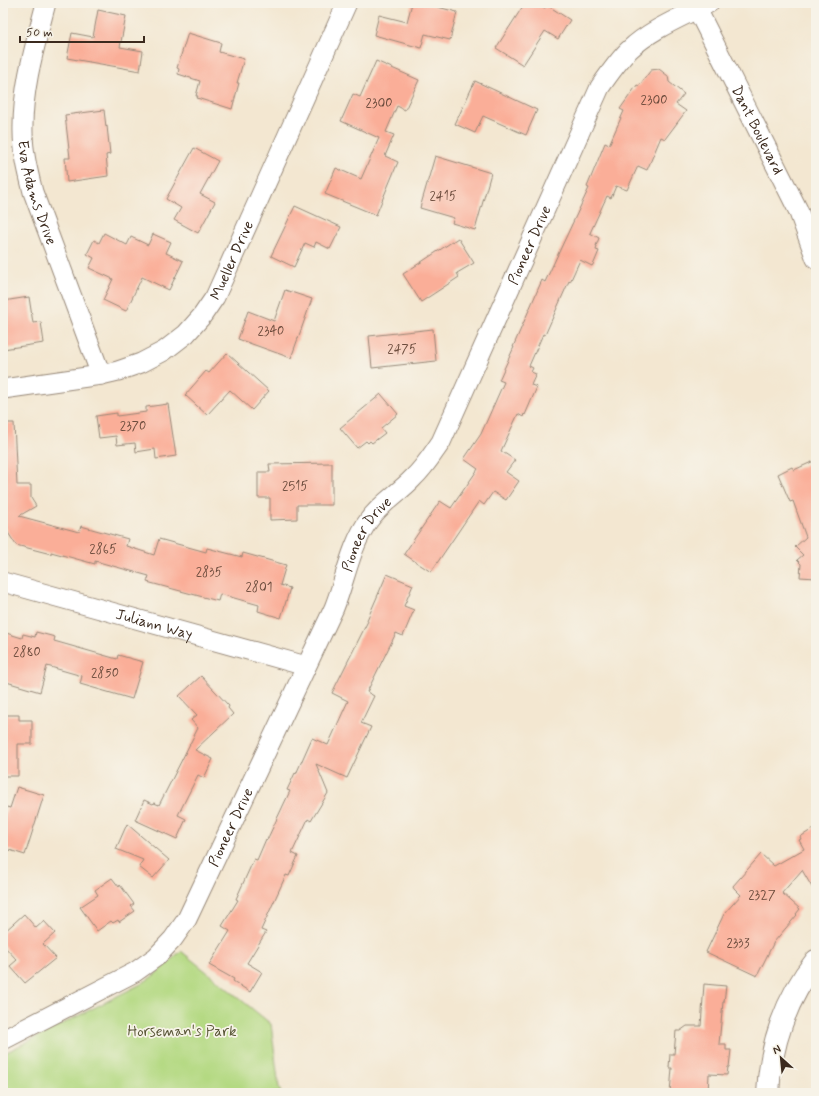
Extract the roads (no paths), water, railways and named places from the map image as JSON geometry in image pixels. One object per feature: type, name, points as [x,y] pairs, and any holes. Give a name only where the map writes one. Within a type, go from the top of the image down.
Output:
[{"type":"street","name":"Eva Adams Drive","points":[[46,3],[28,73],[24,102],[23,133],[26,163],[33,192],[101,374]]},
{"type":"street","name":"Mueller Drive","points":[[3,389],[118,371],[141,363],[164,351],[186,334],[207,309],[218,289],[347,3]]},
{"type":"street","name":"Dant Boulevard","points":[[700,5],[798,210],[816,259]]},
{"type":"street","name":"Pioneer Drive","points":[[3,1040],[135,972],[156,957],[173,939],[187,919],[334,608],[358,538],[368,520],[381,505],[413,479],[428,462],[441,442],[600,87],[614,67],[630,49],[650,34],[700,5]]},
{"type":"street","name":"Juliann Way","points":[[3,582],[306,666]]},
{"type":"street","points":[[768,1093],[772,1056],[779,1031],[797,988],[816,962]]},
{"type":"park label","name":"Horseman's Park","points":[[182,1031]]}]
